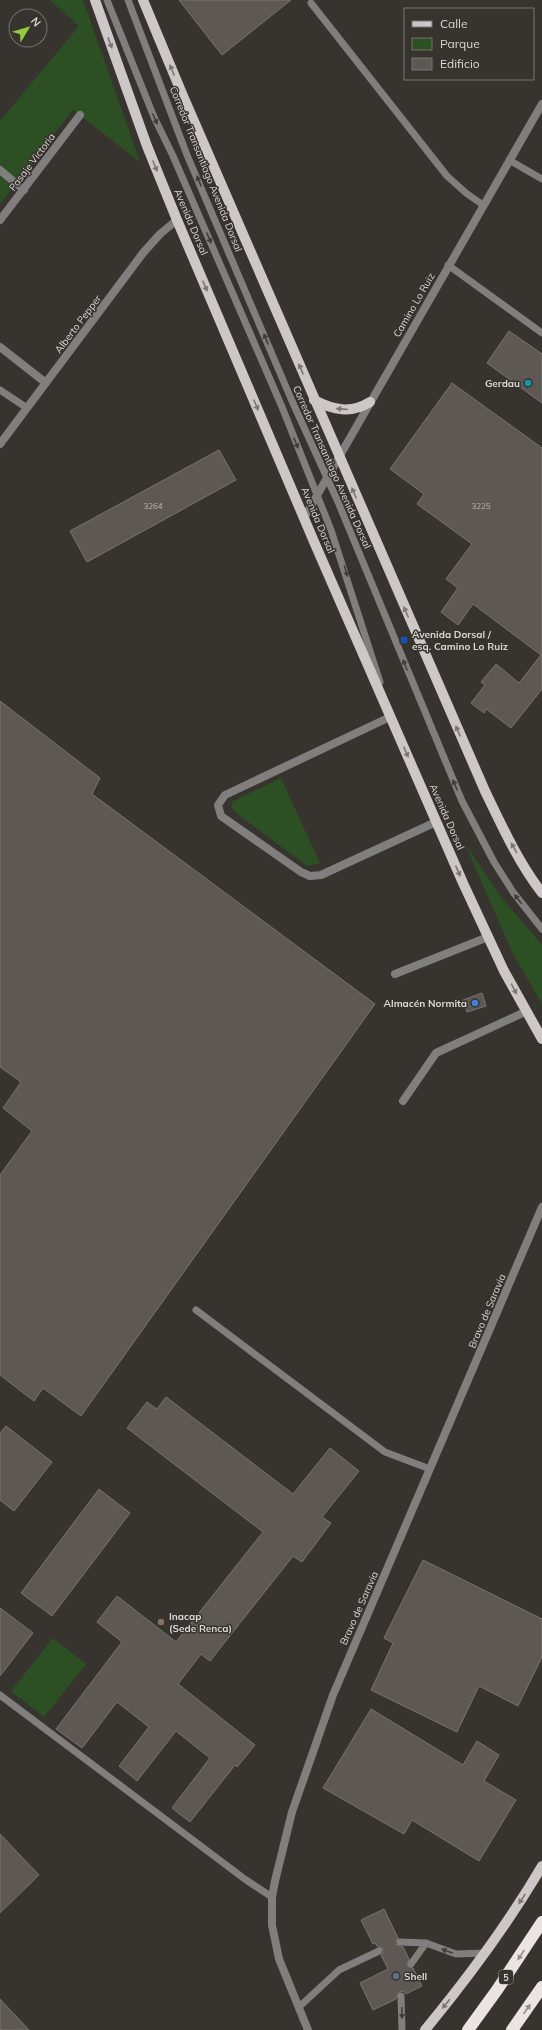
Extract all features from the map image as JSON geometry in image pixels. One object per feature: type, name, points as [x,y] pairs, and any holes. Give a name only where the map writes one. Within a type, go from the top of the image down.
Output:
[{"type":"highway","name":"5","points":[[468,2030],[497,1990],[542,1922]]},
{"type":"highway","points":[[512,2030],[542,1987]]},
{"type":"main road","name":"Avenida Dorsal","points":[[95,0],[147,146],[304,518],[436,822],[488,937],[525,1012],[542,1039]]},
{"type":"main road","points":[[143,0],[314,400],[485,791],[507,837],[532,880],[542,893]]},
{"type":"main road","points":[[314,400],[332,408],[349,410],[370,402]]},
{"type":"main road","points":[[425,2030],[486,1953],[542,1866]]},
{"type":"street","name":"Camino Lo Ruiz","points":[[304,518],[448,265],[542,104]]},
{"type":"street","name":"Pasaje Victoria","points":[[0,220],[80,115]]},
{"type":"street","points":[[0,170],[24,190]]},
{"type":"street","name":"Alberto Pepper","points":[[0,444],[152,242],[177,220]]},
{"type":"street","points":[[0,347],[46,383]]},
{"type":"street","points":[[390,716],[225,795],[218,805],[221,816],[301,872],[310,876],[321,875],[436,822]]},
{"type":"street","points":[[395,974],[488,937]]},
{"type":"street","points":[[403,1101],[436,1053],[525,1012]]},
{"type":"street","name":"Bravo de Saravia","points":[[308,2030],[279,1959],[272,1925],[272,1897],[281,1852],[290,1819],[318,1734],[348,1658],[542,1207]]},
{"type":"lane","name":"Corredor Transantiago Avenida Dorsal","points":[[107,0],[154,117],[173,156],[282,407],[339,549],[390,716]]},
{"type":"lane","name":"Corredor Transantiago Avenida Dorsal","points":[[128,0],[187,155],[292,401],[327,478],[462,801],[494,862],[513,892],[542,929]]},
{"type":"lane","points":[[311,3],[447,176],[466,193],[483,205]]},
{"type":"lane","points":[[509,160],[542,180]]},
{"type":"lane","points":[[448,265],[542,333]]},
{"type":"lane","points":[[0,390],[27,408]]},
{"type":"lane","points":[[196,1310],[385,1452],[430,1469]]},
{"type":"lane","points":[[0,1695],[246,1880],[272,1897]]},
{"type":"lane","points":[[400,1942],[426,1943],[456,1954],[486,1953]]},
{"type":"lane","points":[[411,1964],[426,1943]]},
{"type":"lane","points":[[298,2007],[339,1970],[379,1951]]},
{"type":"lane","points":[[401,1996],[402,2030]]},
{"type":"green space","points":[[50,0],[83,0],[140,162],[73,110],[0,204],[0,121],[79,26]]},
{"type":"green space","points":[[281,778],[320,863],[307,866],[236,813],[231,807],[233,801]]},
{"type":"green space","points":[[465,844],[502,898],[542,945],[542,1004],[513,954]]},
{"type":"green space","points":[[53,1638],[86,1664],[44,1717],[11,1691]]},
{"type":"building","points":[[179,0],[291,0],[222,55]]},
{"type":"building","name":"Gerdau","points":[[509,331],[542,354],[542,403],[487,363]]},
{"type":"building","points":[[452,383],[542,448],[542,689],[511,728],[486,709],[484,713],[471,703],[485,685],[481,682],[496,664],[519,683],[541,655],[473,604],[458,625],[441,612],[458,588],[446,579],[472,544],[417,504],[424,494],[390,469]]},
{"type":"building","points":[[219,450],[236,480],[87,562],[70,531]]},
{"type":"building","points":[[0,701],[100,778],[92,794],[375,1004],[81,1416],[43,1388],[34,1401],[0,1375],[0,1175],[32,1131],[3,1108],[21,1082],[0,1067]]},
{"type":"building","name":"Almacén Normita","points":[[482,993],[486,1006],[467,1012],[463,1000]]},
{"type":"building","points":[[166,1397],[293,1494],[330,1448],[359,1471],[322,1517],[331,1523],[302,1562],[293,1556],[210,1661],[201,1654],[178,1684],[255,1745],[237,1767],[235,1765],[190,1822],[172,1808],[210,1758],[176,1731],[137,1781],[119,1766],[149,1727],[117,1702],[82,1748],[56,1729],[122,1642],[97,1622],[117,1596],[176,1642],[263,1532],[127,1428],[147,1402],[157,1409]]},
{"type":"building","points":[[6,1426],[52,1462],[14,1511],[0,1500],[0,1433]]},
{"type":"building","points":[[99,1489],[130,1513],[52,1616],[21,1593]]},
{"type":"building","points":[[423,1560],[542,1619],[542,1657],[518,1706],[479,1686],[457,1732],[371,1690],[393,1643],[384,1638]]},
{"type":"building","points":[[0,1608],[33,1633],[0,1676]]},
{"type":"building","points":[[371,1709],[463,1765],[477,1741],[499,1755],[484,1781],[516,1800],[479,1861],[412,1820],[404,1834],[323,1788]]},
{"type":"building","points":[[0,1834],[39,1875],[0,1913]]},
{"type":"building","points":[[384,1909],[398,1938],[395,1944],[403,1947],[409,1959],[407,1966],[413,1968],[422,1986],[406,1994],[403,1991],[399,1992],[396,1999],[373,2010],[360,1983],[388,1969],[381,1955],[384,1952],[383,1949],[375,1943],[373,1944],[361,1920]]},
{"type":"building","points":[[0,1999],[29,2030],[0,2030]]},
{"type":"place","name":"Gerdau","points":[[528,383]]},
{"type":"place","name":"Avenida Dorsal / esq. Camino Lo Ruiz","points":[[404,640]]},
{"type":"place","name":"Almacén Normita","points":[[475,1003]]},
{"type":"place","name":"Inacap (Sede Renca)","points":[[161,1622]]},
{"type":"place","name":"Shell","points":[[396,1976]]}]
